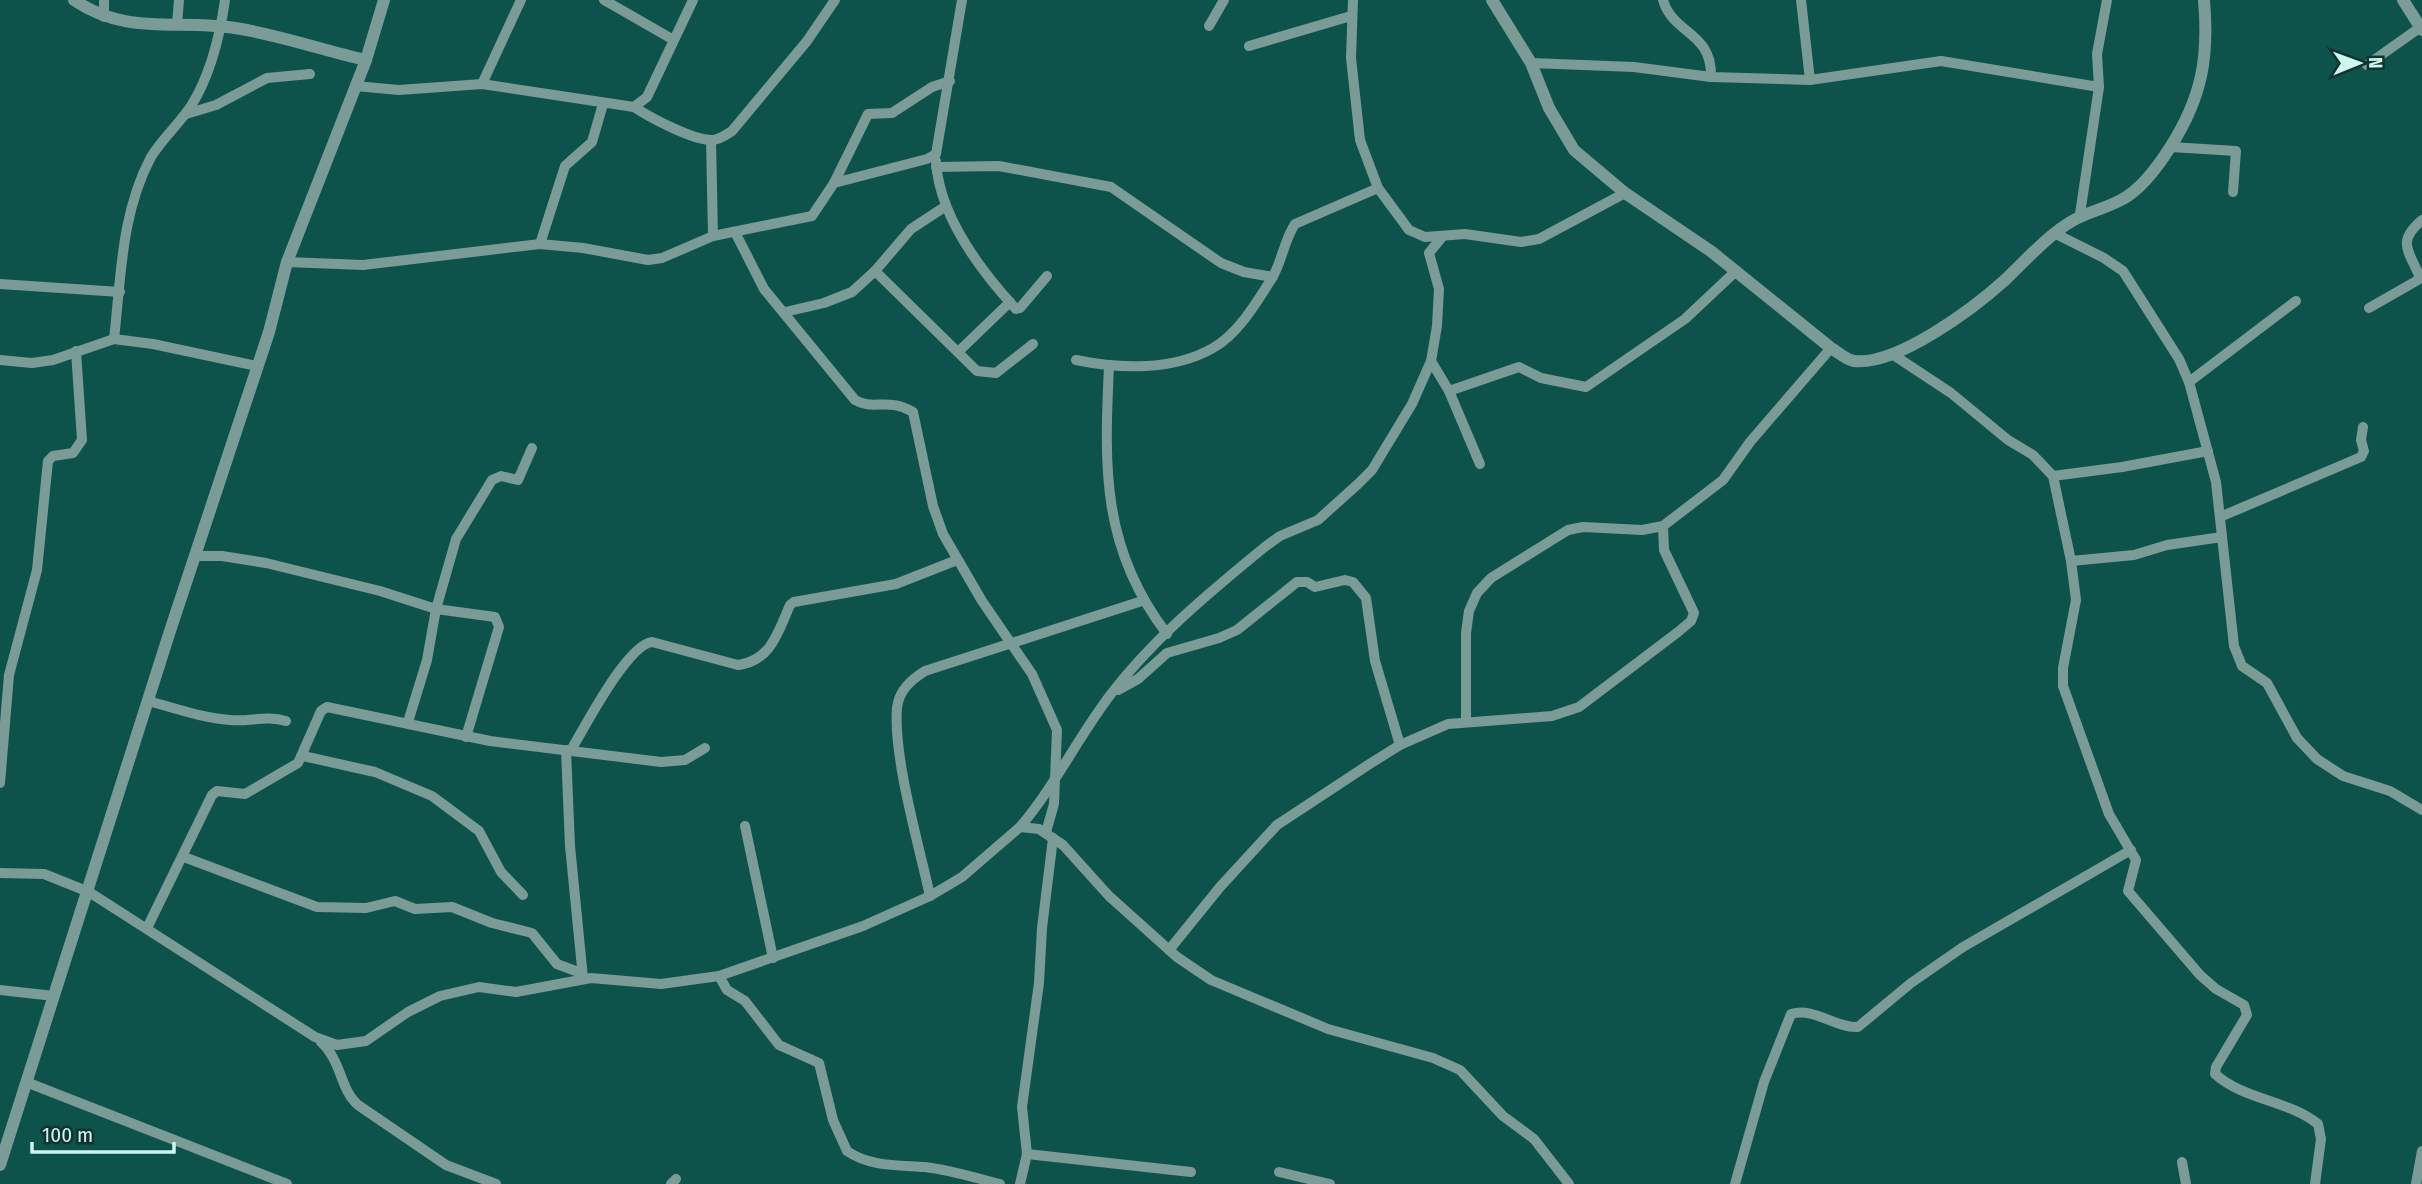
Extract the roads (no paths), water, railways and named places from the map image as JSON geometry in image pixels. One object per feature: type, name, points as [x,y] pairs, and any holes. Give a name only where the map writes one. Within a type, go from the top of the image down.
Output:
[{"type":"street","points":[[74,0],[104,18],[124,23],[221,27],[280,36],[366,60]]},
{"type":"street","points":[[104,0],[104,18]]},
{"type":"street","points":[[177,24],[179,0]]},
{"type":"street","points":[[114,339],[126,230],[133,202],[152,156],[185,114],[200,89],[221,27],[225,0]]},
{"type":"street","points":[[0,1165],[257,366],[287,262],[366,60],[384,0]]},
{"type":"street","points":[[482,84],[521,0]]},
{"type":"street","points":[[604,0],[619,3],[672,40]]},
{"type":"street","points":[[634,107],[647,97],[693,0]]},
{"type":"street","points":[[355,86],[399,90],[482,84],[634,107],[649,117],[711,140],[732,131],[807,41],[835,0]]},
{"type":"street","points":[[962,0],[936,154],[936,167],[946,206],[964,239],[1010,302],[1020,308],[1047,276]]},
{"type":"street","points":[[1209,26],[1224,0]]},
{"type":"street","points":[[1353,0],[1353,101],[1360,140],[1378,188],[1409,230],[1416,235],[1441,237],[1465,234],[1521,242],[1539,239],[1625,192]]},
{"type":"street","points":[[1492,0],[1531,63],[1549,108],[1574,150],[1625,192],[1736,271],[1850,361],[1866,361],[1892,354],[1983,298],[2054,233],[2080,214],[2122,200],[2152,172],[2171,147],[2202,80],[2207,45],[2204,0]]},
{"type":"street","points":[[1663,0],[1670,14],[1695,34],[1707,50],[1711,77]]},
{"type":"street","points":[[1801,0],[1810,80]]},
{"type":"street","points":[[2080,214],[2099,87],[2097,54],[2107,0]]},
{"type":"street","points":[[2367,65],[2421,28],[2403,0]]},
{"type":"street","points":[[1249,46],[1351,16]]},
{"type":"street","points":[[1531,63],[1634,67],[1711,77],[1810,80],[1941,61],[2099,87]]},
{"type":"street","points":[[185,114],[216,105],[267,78],[310,74]]},
{"type":"street","points":[[287,262],[363,265],[540,244],[583,248],[648,260],[663,258],[713,236],[812,216],[834,183],[868,114],[892,113],[932,87],[950,81]]},
{"type":"street","points":[[540,244],[565,166],[574,155],[592,142],[603,104]]},
{"type":"street","points":[[711,140],[713,236]]},
{"type":"street","points":[[2171,147],[2236,150],[2233,192]]},
{"type":"street","points":[[834,183],[927,159],[936,154]]},
{"type":"street","points":[[936,167],[999,166],[1111,187],[1221,263],[1244,272],[1273,277]]},
{"type":"street","points":[[1076,360],[1109,367],[1146,366],[1181,360],[1213,348],[1235,331],[1273,277],[1295,224],[1378,188]]},
{"type":"street","points":[[785,312],[824,303],[852,292],[876,271],[911,229],[946,206]]},
{"type":"street","points":[[2369,308],[2418,279],[2405,244],[2408,231],[2422,220]]},
{"type":"street","points":[[735,232],[754,274],[855,400],[868,404],[899,403],[913,411],[933,506],[957,560],[1008,643],[1032,674],[1058,730],[1059,746],[1053,784],[1055,804],[1050,835],[1039,983],[1022,1107],[1027,1154],[1020,1184]]},
{"type":"street","points":[[2054,233],[2104,258],[2123,271],[2179,359],[2189,382],[2208,451],[2220,517],[2234,646],[2242,666],[2267,683],[2297,738],[2317,760],[2343,776],[2390,791],[2422,810]]},
{"type":"street","points":[[184,857],[317,907],[366,908],[395,901],[415,909],[452,907],[492,923],[532,933],[557,964],[582,976],[661,985],[719,976],[773,958],[863,926],[930,895],[961,877],[1020,827],[1053,784],[1111,695],[1167,634],[1266,546],[1280,536],[1318,520],[1372,470],[1412,404],[1431,361],[1440,289],[1429,253],[1441,237]]},
{"type":"street","points":[[876,271],[977,371],[996,373],[1033,344]]},
{"type":"street","points":[[1449,391],[1520,367],[1541,378],[1586,387],[1685,319],[1736,271]]},
{"type":"street","points":[[0,284],[120,292]]},
{"type":"street","points":[[2189,382],[2296,301]]},
{"type":"street","points":[[958,352],[1010,302]]},
{"type":"street","points":[[0,360],[32,363],[114,339],[153,344],[257,366]]},
{"type":"street","points":[[1466,722],[1466,633],[1469,611],[1477,593],[1491,578],[1567,530],[1583,527],[1642,530],[1663,527],[1723,480],[1750,442],[1831,348]]},
{"type":"street","points":[[0,783],[9,675],[37,570],[48,461],[53,456],[73,453],[82,440],[76,351]]},
{"type":"street","points":[[1892,354],[1951,393],[2008,440],[2040,461],[2053,476],[2071,561],[2076,600],[2063,668],[2063,686],[2109,814],[2136,860],[2128,885],[2131,896],[2200,975],[2246,1010],[2247,1015],[2216,1067],[2215,1074],[2318,1124],[2320,1139],[2315,1184]]},
{"type":"street","points":[[1431,361],[1449,391],[1480,464]]},
{"type":"street","points":[[1109,367],[1105,458],[1122,552],[1142,601],[1167,634]]},
{"type":"street","points":[[2220,517],[2361,457],[2364,455],[2361,440],[2363,427]]},
{"type":"street","points":[[408,723],[427,660],[436,609],[456,539],[466,519],[496,476],[514,481],[521,477],[532,448]]},
{"type":"street","points":[[2053,476],[2208,451]]},
{"type":"street","points":[[1169,950],[1220,887],[1277,825],[1399,745],[1448,724],[1567,712],[1603,690],[1691,621],[1692,608],[1664,550],[1663,527]]},
{"type":"street","points":[[2071,561],[2134,555],[2167,545],[2222,537]]},
{"type":"street","points":[[194,556],[222,556],[266,564],[354,584],[436,609],[495,617],[498,621],[488,672],[466,737]]},
{"type":"street","points":[[582,976],[577,896],[569,846],[568,750],[610,685],[640,645],[652,642],[738,665],[751,664],[763,656],[774,642],[794,601],[837,597],[896,584],[957,560]]},
{"type":"street","points":[[1111,695],[1138,678],[1167,653],[1219,638],[1237,629],[1297,582],[1307,582],[1315,587],[1345,580],[1353,582],[1366,598],[1375,661],[1399,745]]},
{"type":"street","points":[[930,895],[900,755],[897,708],[910,681],[925,671],[1142,601]]},
{"type":"street","points":[[148,701],[215,719],[248,721],[271,717],[286,721]]},
{"type":"street","points":[[147,928],[214,792],[238,795],[254,791],[298,763],[321,711],[327,707],[466,737],[674,762],[705,748]]},
{"type":"street","points":[[303,756],[375,772],[432,796],[479,831],[501,872],[523,895]]},
{"type":"street","points":[[745,826],[773,958]]},
{"type":"street","points":[[1020,827],[1050,835],[1088,869],[1109,896],[1169,950],[1211,980],[1328,1029],[1433,1058],[1460,1070],[1503,1116],[1534,1139],[1569,1184]]},
{"type":"street","points":[[1735,1184],[1764,1082],[1791,1014],[1804,1010],[1848,1027],[1858,1027],[1911,983],[1963,947],[2132,850]]},
{"type":"street","points":[[0,873],[44,874],[89,892],[315,1037],[337,1045],[362,1043],[440,996],[479,987],[516,992],[582,976]]},
{"type":"street","points":[[719,976],[727,990],[745,1001],[779,1045],[819,1063],[833,1120],[846,1151],[873,1162],[901,1168],[926,1167],[1000,1184]]},
{"type":"street","points":[[0,990],[54,996]]},
{"type":"street","points":[[315,1037],[338,1062],[349,1096],[358,1105],[446,1165],[496,1184]]},
{"type":"street","points":[[26,1082],[286,1184]]},
{"type":"street","points":[[2416,1184],[2422,1151]]},
{"type":"street","points":[[1027,1154],[1191,1172]]},
{"type":"street","points":[[2182,1162],[2186,1184]]},
{"type":"street","points":[[1279,1172],[1330,1184]]}]
